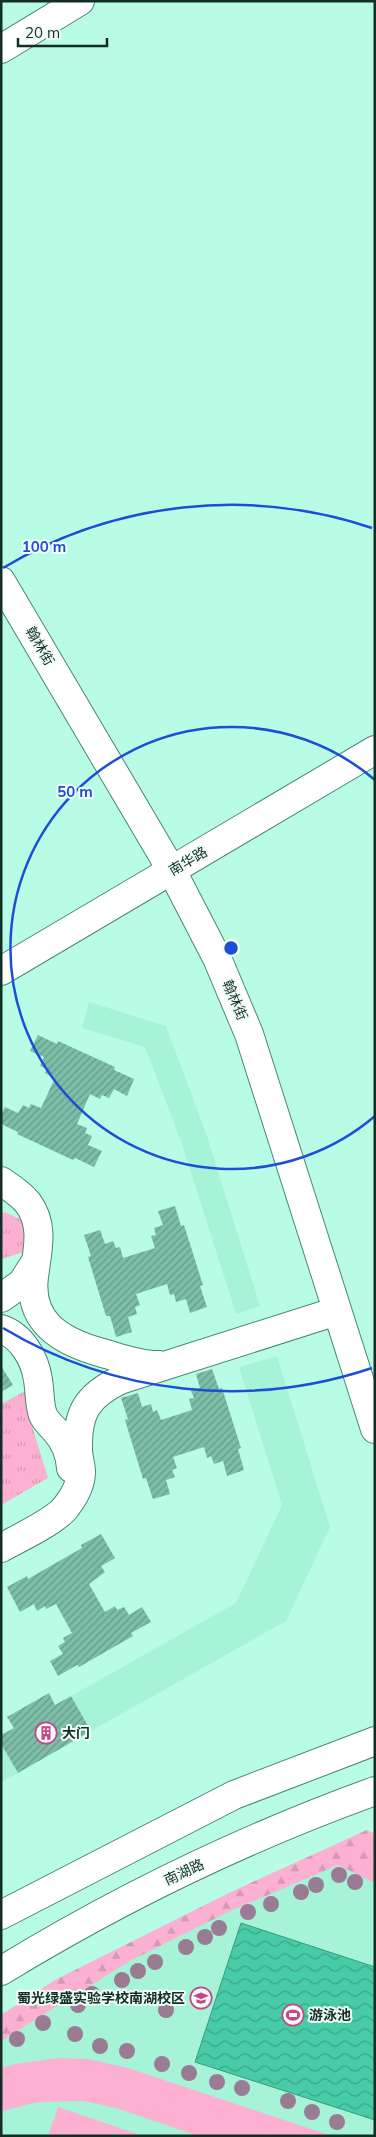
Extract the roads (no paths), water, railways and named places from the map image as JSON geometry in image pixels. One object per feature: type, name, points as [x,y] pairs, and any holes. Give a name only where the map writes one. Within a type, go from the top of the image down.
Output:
[{"type":"street","points":[[1,50],[80,1]]},
{"type":"street","name":"翰林街","points":[[1,581],[172,871],[217,958],[249,1034],[375,1429]]},
{"type":"street","name":"南华路","points":[[1,971],[375,750]]},
{"type":"street","points":[[1,1181],[28,1203],[33,1212],[40,1238],[33,1278],[37,1309],[46,1324],[57,1334],[75,1345]]},
{"type":"street","points":[[1,1203],[20,1204],[33,1212]]},
{"type":"street","points":[[1,1298],[22,1283],[29,1275],[38,1257]]},
{"type":"street","points":[[1,1548],[47,1522],[65,1509],[76,1492],[81,1473],[78,1432],[82,1416],[90,1399],[101,1388],[120,1380],[337,1311]]},
{"type":"street","points":[[1,1329],[7,1331],[22,1343],[32,1357],[38,1378],[44,1417],[66,1444],[71,1458],[72,1473],[68,1492],[62,1506],[47,1522]]},
{"type":"street","points":[[38,1378],[38,1367],[42,1358],[49,1351],[65,1344],[153,1366],[168,1365]]},
{"type":"street","points":[[1,1915],[234,1795],[375,1741]]},
{"type":"street","name":"南湖路","points":[[1,1971],[146,1890],[247,1842],[375,1792]]},
{"type":"water","name":"游泳池","points":[[241,1923],[375,1967],[375,2120],[195,2062]]},
{"type":"place","name":"大门","points":[[46,1733]]},
{"type":"place","name":"蜀光绿盛实验学校南湖校区","points":[[201,1998]]},
{"type":"place","name":"游泳池","points":[[293,2015]]}]
